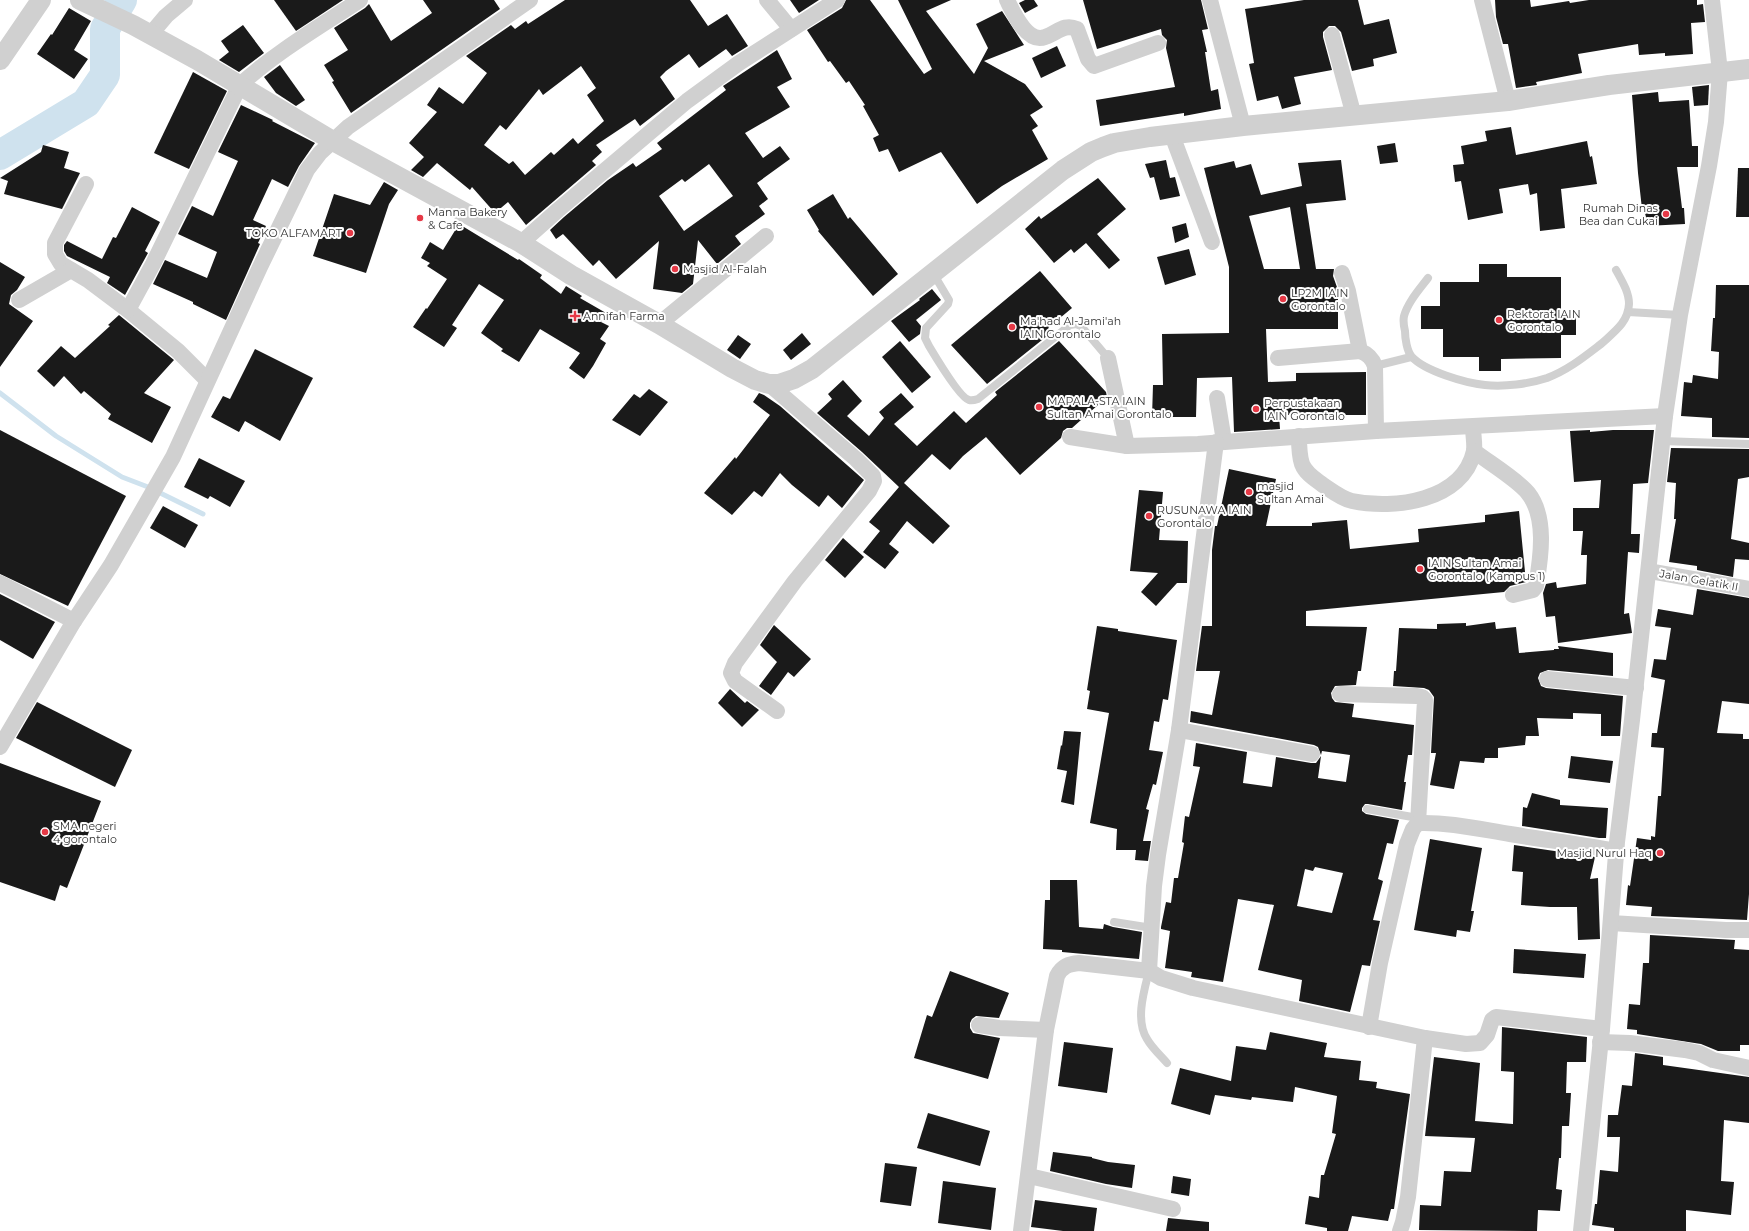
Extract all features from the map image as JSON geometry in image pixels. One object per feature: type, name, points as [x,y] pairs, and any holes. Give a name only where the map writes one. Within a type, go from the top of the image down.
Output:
[{"type":"street","points":[[0,60],[41,0]]},
{"type":"street","points":[[150,35],[166,16],[185,0]]},
{"type":"street","points":[[128,310],[153,264],[240,85],[254,72],[278,55],[360,0]]},
{"type":"street","points":[[0,747],[74,621],[111,565],[173,457],[207,380],[307,170],[320,153],[348,127],[378,104],[530,0]]},
{"type":"street","points":[[767,0],[790,29]]},
{"type":"street","points":[[521,243],[687,101],[739,63],[837,0]]},
{"type":"street","points":[[1008,0],[1016,19],[1025,30],[1035,36],[1044,38],[1066,27],[1077,29],[1088,59],[1094,66],[1158,43]]},
{"type":"street","points":[[1210,0],[1242,126]]},
{"type":"street","points":[[1482,0],[1508,101]]},
{"type":"street","points":[[1581,1231],[1601,1036],[1616,852],[1636,688],[1665,416],[1680,315],[1716,122],[1720,72],[1712,0]]},
{"type":"street","points":[[86,3],[133,25],[240,85],[333,141],[521,243],[571,275],[659,324],[732,368],[754,380],[769,384],[779,384],[794,379],[812,368],[1063,170],[1091,152],[1114,143],[1242,126],[1508,101],[1609,85],[1749,69]]},
{"type":"street","points":[[1332,35],[1354,116]]},
{"type":"street","points":[[1172,135],[1212,242]]},
{"type":"street","points":[[86,184],[55,243],[55,254],[61,264],[88,280],[128,310],[178,351],[207,380]]},
{"type":"street","points":[[659,324],[766,236]]},
{"type":"street","points":[[19,300],[72,270]]},
{"type":"street","points":[[1342,273],[1348,291],[1360,351]]},
{"type":"street","points":[[1278,358],[1360,351],[1366,354],[1372,359],[1375,366],[1376,431]]},
{"type":"street","points":[[1108,358],[1127,446]]},
{"type":"street","points":[[769,384],[856,459],[873,476],[874,481],[869,491],[795,581],[735,663],[731,674],[735,681],[777,711]]},
{"type":"street","points":[[1150,971],[1158,855],[1179,730],[1220,441],[1217,398]]},
{"type":"street","points":[[1076,438],[1127,446],[1665,416]]},
{"type":"street","points":[[1299,436],[1299,452],[1302,465],[1310,476],[1337,495],[1351,501],[1367,503],[1404,503],[1427,498],[1443,490],[1459,479],[1474,451],[1473,427]]},
{"type":"street","points":[[1474,451],[1528,493],[1539,519],[1540,532],[1536,586],[1533,590],[1513,595]]},
{"type":"street","name":"Jalan Gelatik II","points":[[1649,571],[1749,589]]},
{"type":"street","points":[[0,583],[74,621]]},
{"type":"street","points":[[1547,679],[1636,688]]},
{"type":"street","points":[[1340,694],[1416,696],[1422,697],[1425,700],[1418,820],[1407,844],[1398,880],[1380,963],[1369,1027]]},
{"type":"street","points":[[1179,730],[1312,754]]},
{"type":"street","points":[[1418,820],[1592,846],[1616,852]]},
{"type":"street","points":[[1611,923],[1749,930]]},
{"type":"street","points":[[1021,1231],[1046,1030],[1057,976],[1060,970],[1065,966],[1079,963],[1150,971],[1161,978],[1193,988],[1285,1006],[1369,1027],[1425,1038],[1466,1044],[1480,1043],[1487,1035],[1492,1020],[1496,1017],[1601,1036],[1630,1043],[1685,1050],[1699,1053],[1713,1060],[1749,1068]]},
{"type":"street","points":[[979,1025],[999,1028],[1046,1030]]},
{"type":"street","points":[[1400,1231],[1408,1197],[1425,1038]]},
{"type":"street","points":[[1029,1176],[1173,1209]]},
{"type":"lane","points":[[1428,278],[1412,299],[1404,317],[1405,338],[1411,357],[1433,371],[1484,385],[1518,384],[1547,378],[1576,364],[1617,330],[1624,322],[1628,312],[1629,302],[1627,292],[1616,270]]},
{"type":"lane","points":[[933,273],[950,300],[926,328],[925,338],[961,394],[968,400],[974,401],[978,399],[1070,325],[1076,324],[1081,326],[1108,358]]},
{"type":"lane","points":[[1628,312],[1680,315]]},
{"type":"lane","points":[[1375,366],[1411,357]]},
{"type":"lane","points":[[1662,441],[1749,444]]},
{"type":"lane","points":[[1367,809],[1418,820]]},
{"type":"lane","points":[[1114,922],[1152,928]]},
{"type":"lane","points":[[1150,971],[1145,988],[1141,1016],[1142,1027],[1146,1038],[1167,1063]]},
{"type":"building","points":[[274,0],[343,0],[296,31]]},
{"type":"building","points":[[423,0],[494,0],[500,9],[351,113],[332,82],[334,81],[324,65],[348,50],[334,28],[369,4],[391,41],[432,13]]},
{"type":"building","points":[[565,0],[690,0],[708,26],[727,14],[748,46],[732,56],[726,49],[699,68],[689,54],[666,71],[660,77],[675,99],[640,126],[635,119],[596,145],[602,152],[592,161],[596,165],[526,225],[508,202],[495,213],[472,187],[470,190],[437,163],[423,177],[411,170],[424,157],[409,143],[437,112],[427,105],[439,87],[463,104],[487,73],[466,56],[511,25],[515,29],[526,21],[528,24]],"holes":[[[581,66],[596,88],[587,95],[604,121],[578,144],[573,138],[554,155],[551,152],[525,175],[513,161],[509,164],[484,145],[500,125],[506,130],[539,89],[543,95]]]},
{"type":"building","points":[[790,0],[819,0],[799,13]]},
{"type":"building","points":[[846,0],[870,0],[924,74],[932,69],[898,0],[951,0],[926,11],[974,74],[988,48],[976,24],[1002,11],[1024,45],[984,61],[1025,84],[1043,107],[1030,115],[1038,126],[1032,130],[1048,159],[1002,186],[977,204],[941,152],[899,172],[888,149],[879,152],[873,138],[879,135],[863,106],[865,105],[849,81],[846,83],[830,61],[828,62],[807,30],[842,8]]},
{"type":"building","points":[[1025,0],[1034,0],[1038,6],[1025,13],[1019,3]]},
{"type":"building","points":[[1083,0],[1201,0],[1208,29],[1202,30],[1207,52],[1205,52],[1211,91],[1218,89],[1221,109],[1184,116],[1184,113],[1100,126],[1096,100],[1175,87],[1166,48],[1167,40],[1162,35],[1161,29],[1097,49]]},
{"type":"building","points":[[1304,0],[1358,0],[1364,25],[1389,19],[1397,53],[1373,59],[1374,66],[1352,71],[1341,32],[1335,26],[1329,26],[1323,32],[1323,37],[1332,70],[1294,77],[1301,104],[1282,109],[1278,96],[1257,101],[1249,64],[1254,63],[1245,9]]},
{"type":"building","points":[[1495,0],[1530,0],[1531,7],[1569,1],[1570,3],[1589,0],[1697,0],[1697,5],[1703,4],[1705,22],[1691,23],[1693,54],[1665,56],[1665,53],[1639,55],[1638,44],[1578,54],[1582,73],[1536,82],[1537,85],[1516,88],[1508,44],[1503,44],[1496,17]]},
{"type":"building","points":[[69,8],[91,21],[74,50],[88,59],[74,79],[37,54],[51,34],[52,35]]},
{"type":"building","points":[[243,25],[264,53],[239,72],[219,60],[229,52],[221,41]]},
{"type":"building","points":[[1057,46],[1066,66],[1041,78],[1032,58]]},
{"type":"building","points":[[777,50],[792,79],[777,87],[790,107],[745,133],[763,158],[780,146],[790,159],[757,183],[768,199],[759,206],[765,214],[735,236],[741,244],[717,264],[698,240],[693,284],[682,293],[653,289],[659,241],[616,279],[599,260],[593,266],[563,234],[556,239],[550,230],[564,217],[608,180],[633,163],[636,167],[662,149],[657,143],[726,90],[723,86]],"holes":[[[709,164],[733,196],[684,231],[659,196],[682,179],[685,182]]]},
{"type":"building","points":[[280,65],[305,100],[296,106],[276,93],[264,77]]},
{"type":"building","points":[[193,72],[227,91],[189,169],[154,153]]},
{"type":"building","points":[[1709,85],[1708,105],[1694,106],[1692,87]]},
{"type":"building","points":[[1658,92],[1659,102],[1689,100],[1692,146],[1698,146],[1698,167],[1677,167],[1682,208],[1684,208],[1685,224],[1646,226],[1645,209],[1642,209],[1632,95]]},
{"type":"building","points":[[241,105],[273,120],[272,121],[315,143],[299,166],[288,187],[272,179],[253,220],[266,226],[258,243],[260,244],[226,320],[193,304],[193,302],[153,284],[165,260],[207,278],[217,252],[178,234],[192,206],[213,216],[238,161],[218,152]]},
{"type":"building","points":[[1511,127],[1516,155],[1587,141],[1590,157],[1592,156],[1597,184],[1561,189],[1565,228],[1540,231],[1537,193],[1530,195],[1528,184],[1499,189],[1503,213],[1468,220],[1461,181],[1455,182],[1453,165],[1464,164],[1461,146],[1487,141],[1485,131]]},
{"type":"building","points":[[1395,143],[1398,162],[1380,164],[1377,146]]},
{"type":"building","points":[[43,145],[69,152],[64,168],[80,173],[62,209],[4,194],[8,181],[0,178],[41,152]]},
{"type":"building","points":[[1166,160],[1170,178],[1175,177],[1180,196],[1160,200],[1154,177],[1150,178],[1145,164]]},
{"type":"building","points":[[1341,160],[1346,200],[1306,204],[1316,269],[1334,269],[1333,276],[1338,290],[1338,329],[1266,329],[1268,382],[1296,381],[1296,373],[1366,372],[1366,415],[1279,415],[1280,429],[1234,432],[1232,377],[1197,378],[1196,417],[1152,417],[1153,385],[1163,385],[1162,334],[1229,333],[1229,267],[1204,168],[1234,161],[1236,168],[1251,164],[1261,195],[1302,186],[1298,163]],"holes":[[[1290,207],[1300,269],[1264,269],[1249,216]]]},
{"type":"building","points":[[1738,168],[1749,168],[1749,217],[1736,217]]},
{"type":"building","points":[[1098,178],[1126,209],[1097,234],[1120,260],[1109,269],[1086,243],[1074,253],[1071,249],[1054,263],[1025,229],[1039,216],[1041,219]]},
{"type":"building","name":"TOKO ALFAMART","points":[[384,182],[398,190],[389,204],[366,273],[313,256],[334,194],[370,205]]},
{"type":"building","points":[[833,194],[848,219],[850,217],[898,274],[873,296],[818,231],[819,230],[807,210]]},
{"type":"building","points":[[132,207],[160,222],[145,251],[148,253],[125,295],[107,283],[110,277],[67,256],[64,251],[64,245],[67,241],[102,259],[113,237],[116,238]]},
{"type":"building","points":[[1186,223],[1189,237],[1175,243],[1172,227]]},
{"type":"building","points":[[459,224],[518,260],[519,259],[542,275],[540,278],[561,294],[566,286],[582,296],[580,298],[606,313],[601,322],[609,326],[600,339],[606,343],[584,379],[569,368],[580,353],[540,329],[519,362],[501,351],[503,349],[481,333],[504,300],[479,284],[452,325],[457,328],[444,347],[413,327],[447,279],[427,266],[430,263],[421,258],[430,242],[443,250]]},
{"type":"building","points":[[1189,249],[1196,275],[1165,285],[1157,257]]},
{"type":"building","points":[[0,262],[25,277],[17,290],[11,295],[9,304],[33,321],[0,367]]},
{"type":"building","name":"Rektorat IAIN Gorontalo","points":[[1479,264],[1507,264],[1507,277],[1561,277],[1561,312],[1576,312],[1576,335],[1561,335],[1561,358],[1501,359],[1501,371],[1479,371],[1479,357],[1443,357],[1443,329],[1421,329],[1421,306],[1440,306],[1440,282],[1479,282]]},
{"type":"building","name":"Ma'had Al-Jami'ah IAIN Gorontalo","points":[[1040,271],[1072,308],[1048,328],[1052,332],[987,384],[951,345]]},
{"type":"building","points":[[1716,285],[1749,285],[1749,438],[1712,437],[1712,418],[1681,416],[1684,382],[1692,383],[1693,375],[1718,379],[1719,352],[1711,351],[1713,318],[1715,318]]},
{"type":"building","points":[[932,289],[941,300],[916,320],[921,326],[920,334],[909,342],[891,321],[920,300],[919,299]]},
{"type":"building","points":[[119,315],[174,360],[144,393],[171,407],[152,443],[108,419],[111,414],[84,391],[81,394],[64,376],[54,387],[37,371],[61,346],[75,358],[110,326],[108,325]]},
{"type":"building","points":[[802,333],[811,344],[791,360],[783,350]]},
{"type":"building","points":[[738,335],[751,344],[740,359],[727,350]]},
{"type":"building","points":[[900,341],[931,377],[912,393],[882,357]]},
{"type":"building","points":[[1059,341],[1106,392],[1107,397],[1072,428],[1067,428],[1063,431],[1061,438],[1020,475],[986,437],[963,456],[950,470],[932,454],[904,483],[950,526],[933,544],[907,521],[889,544],[899,552],[885,569],[863,552],[880,531],[869,522],[899,487],[817,413],[832,399],[828,394],[843,380],[862,401],[847,416],[869,436],[884,418],[879,412],[901,393],[914,407],[894,424],[917,446],[954,411],[966,423],[997,395],[995,392]]},
{"type":"building","points":[[255,349],[313,378],[280,441],[245,421],[239,432],[211,417],[223,396],[230,399]]},
{"type":"building","points":[[649,389],[668,402],[640,436],[612,420],[634,394],[640,398]]},
{"type":"building","points":[[759,393],[780,406],[864,480],[842,508],[828,495],[819,507],[780,473],[762,497],[754,491],[732,515],[704,493],[735,457],[736,459],[770,415],[753,402]]},
{"type":"building","points":[[0,430],[126,496],[68,606],[0,574]]},
{"type":"building","points":[[1590,430],[1590,432],[1613,430],[1654,430],[1648,483],[1633,484],[1631,534],[1640,534],[1639,553],[1628,552],[1624,614],[1629,613],[1632,633],[1558,643],[1555,616],[1546,617],[1543,593],[1546,584],[1556,582],[1557,588],[1586,584],[1587,555],[1581,555],[1583,531],[1573,531],[1573,508],[1599,508],[1601,480],[1574,482],[1570,431]]},
{"type":"building","points":[[1671,448],[1749,449],[1749,477],[1738,479],[1731,539],[1749,543],[1749,560],[1735,559],[1733,577],[1697,570],[1697,566],[1669,562],[1676,519],[1674,519],[1676,483],[1667,482]]},
{"type":"building","points":[[199,458],[245,481],[230,507],[210,496],[208,499],[184,487]]},
{"type":"building","points":[[1229,469],[1276,479],[1266,526],[1312,526],[1312,523],[1347,520],[1350,549],[1419,542],[1418,529],[1485,522],[1485,515],[1519,511],[1526,582],[1510,586],[1504,592],[1306,611],[1306,626],[1367,627],[1361,671],[1358,671],[1356,685],[1335,686],[1331,693],[1335,702],[1354,704],[1352,717],[1414,725],[1412,755],[1408,755],[1402,810],[1368,804],[1365,804],[1362,808],[1362,811],[1366,814],[1399,820],[1393,844],[1387,843],[1378,879],[1383,881],[1373,920],[1380,921],[1370,966],[1362,965],[1350,1012],[1299,1001],[1302,980],[1258,970],[1274,905],[1238,899],[1223,982],[1191,977],[1192,972],[1165,968],[1170,931],[1161,929],[1161,927],[1166,902],[1171,903],[1174,878],[1178,878],[1184,843],[1182,842],[1185,816],[1189,817],[1200,767],[1193,766],[1196,743],[1247,752],[1243,783],[1272,787],[1276,757],[1316,763],[1321,756],[1318,778],[1346,782],[1350,755],[1322,751],[1321,755],[1318,747],[1314,745],[1190,722],[1191,711],[1212,715],[1220,671],[1196,671],[1202,626],[1212,626],[1212,550],[1215,526],[1217,526]],"holes":[[[1315,867],[1343,873],[1332,913],[1297,906],[1305,869],[1313,871]]]},
{"type":"building","name":"RUSUNAWA IAIN Gorontalo","points":[[1139,490],[1163,492],[1159,540],[1188,541],[1187,583],[1177,583],[1156,606],[1141,592],[1158,573],[1130,571]]},
{"type":"building","points":[[163,506],[198,525],[185,548],[150,528]]},
{"type":"building","points":[[843,538],[864,557],[845,578],[825,560]]},
{"type":"building","points":[[1697,589],[1749,598],[1749,704],[1722,701],[1717,733],[1743,734],[1743,739],[1749,739],[1749,894],[1747,920],[1651,916],[1652,907],[1626,905],[1628,885],[1630,886],[1637,838],[1651,840],[1651,836],[1655,837],[1658,796],[1661,796],[1664,748],[1651,747],[1652,733],[1657,733],[1665,680],[1651,677],[1654,659],[1666,660],[1671,628],[1655,626],[1658,609],[1693,615]]},
{"type":"building","points":[[0,594],[55,622],[33,659],[0,640]]},
{"type":"building","points":[[1495,622],[1496,629],[1516,627],[1519,653],[1554,650],[1559,649],[1558,646],[1613,653],[1613,676],[1548,670],[1540,673],[1538,678],[1541,686],[1546,688],[1623,696],[1620,736],[1601,736],[1601,714],[1573,713],[1573,719],[1537,718],[1539,736],[1526,736],[1525,745],[1498,748],[1498,758],[1485,758],[1484,763],[1460,761],[1454,789],[1430,785],[1436,753],[1431,753],[1434,697],[1429,690],[1424,688],[1393,686],[1394,671],[1396,671],[1399,628],[1437,629],[1437,624],[1466,623],[1466,626]]},
{"type":"building","points":[[774,625],[811,659],[794,677],[788,672],[771,695],[759,686],[777,662],[760,645]]},
{"type":"building","points":[[1097,626],[1118,629],[1118,631],[1177,640],[1168,700],[1163,699],[1159,722],[1154,721],[1149,750],[1163,752],[1156,785],[1153,784],[1146,809],[1149,810],[1143,841],[1151,841],[1148,861],[1135,860],[1136,850],[1116,850],[1117,829],[1090,823],[1109,713],[1087,709],[1090,691],[1087,690]]},
{"type":"building","points":[[730,689],[745,703],[747,701],[759,710],[742,727],[718,703]]},
{"type":"building","points":[[37,702],[132,750],[115,787],[16,738]]},
{"type":"building","points":[[1064,731],[1081,732],[1074,805],[1061,802],[1067,771],[1057,769]]},
{"type":"building","points":[[1571,756],[1613,761],[1610,783],[1568,778]]},
{"type":"building","name":"SMA negeri 4 gorontalo","points":[[0,763],[101,801],[67,888],[60,885],[55,901],[0,882]]},
{"type":"building","points":[[1532,793],[1560,800],[1560,805],[1608,808],[1606,838],[1522,826],[1523,807],[1527,808]]},
{"type":"building","points":[[1430,839],[1482,848],[1471,911],[1474,911],[1470,932],[1457,930],[1456,937],[1414,930]]},
{"type":"building","points":[[1514,845],[1595,857],[1590,879],[1598,878],[1600,939],[1578,940],[1577,907],[1521,905],[1523,872],[1512,871]]},
{"type":"building","points":[[1050,880],[1077,880],[1079,927],[1103,929],[1104,924],[1142,932],[1139,959],[1043,949],[1045,900],[1050,900]]},
{"type":"building","points":[[1650,935],[1735,940],[1734,949],[1749,950],[1749,1045],[1740,1045],[1740,1051],[1718,1051],[1701,1044],[1637,1034],[1637,1030],[1627,1029],[1629,1004],[1640,1005],[1643,963],[1649,963]]},
{"type":"building","points":[[1514,949],[1586,954],[1584,978],[1513,973]]},
{"type":"building","points":[[950,971],[1009,993],[999,1018],[976,1016],[970,1023],[970,1028],[973,1033],[1000,1038],[988,1079],[914,1058],[927,1015],[932,1017]]},
{"type":"building","points":[[1502,1027],[1587,1037],[1586,1062],[1567,1062],[1566,1093],[1571,1093],[1569,1126],[1562,1126],[1561,1158],[1559,1158],[1556,1189],[1562,1190],[1560,1211],[1538,1210],[1537,1231],[1419,1230],[1420,1205],[1441,1206],[1444,1171],[1471,1172],[1475,1138],[1425,1136],[1434,1057],[1480,1063],[1475,1121],[1513,1124],[1514,1072],[1501,1071]]},
{"type":"building","points":[[1270,1032],[1327,1043],[1324,1057],[1361,1061],[1359,1080],[1377,1082],[1376,1088],[1410,1094],[1394,1209],[1391,1209],[1388,1221],[1352,1216],[1348,1231],[1327,1231],[1327,1228],[1305,1224],[1309,1196],[1319,1198],[1321,1175],[1324,1175],[1336,1134],[1332,1133],[1337,1096],[1295,1087],[1293,1102],[1252,1097],[1251,1100],[1215,1095],[1210,1115],[1171,1104],[1180,1068],[1231,1081],[1236,1046],[1266,1050]]},
{"type":"building","points":[[1064,1042],[1113,1048],[1107,1093],[1058,1086]]},
{"type":"building","points":[[1635,1053],[1663,1057],[1663,1065],[1749,1077],[1749,1123],[1724,1120],[1721,1181],[1734,1182],[1731,1215],[1686,1210],[1686,1231],[1614,1231],[1614,1228],[1592,1225],[1595,1204],[1597,1204],[1600,1170],[1618,1172],[1620,1137],[1607,1137],[1608,1115],[1618,1115],[1622,1085],[1632,1086]]},
{"type":"building","points":[[928,1113],[990,1131],[980,1166],[917,1148]]},
{"type":"building","points":[[1053,1152],[1092,1157],[1108,1162],[1135,1165],[1132,1188],[1106,1184],[1050,1171]]},
{"type":"building","points":[[885,1163],[917,1167],[911,1206],[880,1202]]},
{"type":"building","points":[[1173,1176],[1191,1179],[1189,1196],[1171,1193]]},
{"type":"building","points":[[943,1181],[996,1188],[991,1230],[938,1223]]},
{"type":"building","points":[[1035,1200],[1097,1208],[1094,1231],[1063,1231],[1031,1227]]},
{"type":"building","points":[[1168,1218],[1209,1222],[1209,1231],[1166,1231]]},
{"type":"waterway","points":[[0,155],[86,103],[105,75],[105,29],[122,0]]},
{"type":"waterway","points":[[0,393],[56,436],[122,477],[148,487],[203,514]]},
{"type":"place","name":"Rumah Dinas Bea dan Cukai","points":[[1666,214]]},
{"type":"place","name":"Manna Bakery & Cafe","points":[[420,218]]},
{"type":"place","name":"TOKO ALFAMART","points":[[350,233]]},
{"type":"place","name":"Masjid Al-Falah","points":[[675,269]]},
{"type":"place","name":"LP2M IAIN Gorontalo","points":[[1283,299]]},
{"type":"place","name":"Annifah Farma","points":[[575,316]]},
{"type":"place","name":"Rektorat IAIN Gorontalo","points":[[1499,320]]},
{"type":"place","name":"Ma'had Al-Jami'ah IAIN Gorontalo","points":[[1012,327]]},
{"type":"place","name":"MAPALA-STA IAIN Sultan Amai Gorontalo","points":[[1039,407]]},
{"type":"place","name":"Perpustakaan IAIN Gorontalo","points":[[1256,409]]},
{"type":"place","name":"masjid Sultan Amai","points":[[1249,492]]},
{"type":"place","name":"RUSUNAWA IAIN Gorontalo","points":[[1149,516]]},
{"type":"place","name":"IAIN Sultan Amai Gorontalo (Kampus 1)","points":[[1420,569]]},
{"type":"place","name":"SMA negeri 4 gorontalo","points":[[45,832]]},
{"type":"place","name":"Masjid Nurul Haq","points":[[1660,853]]}]
